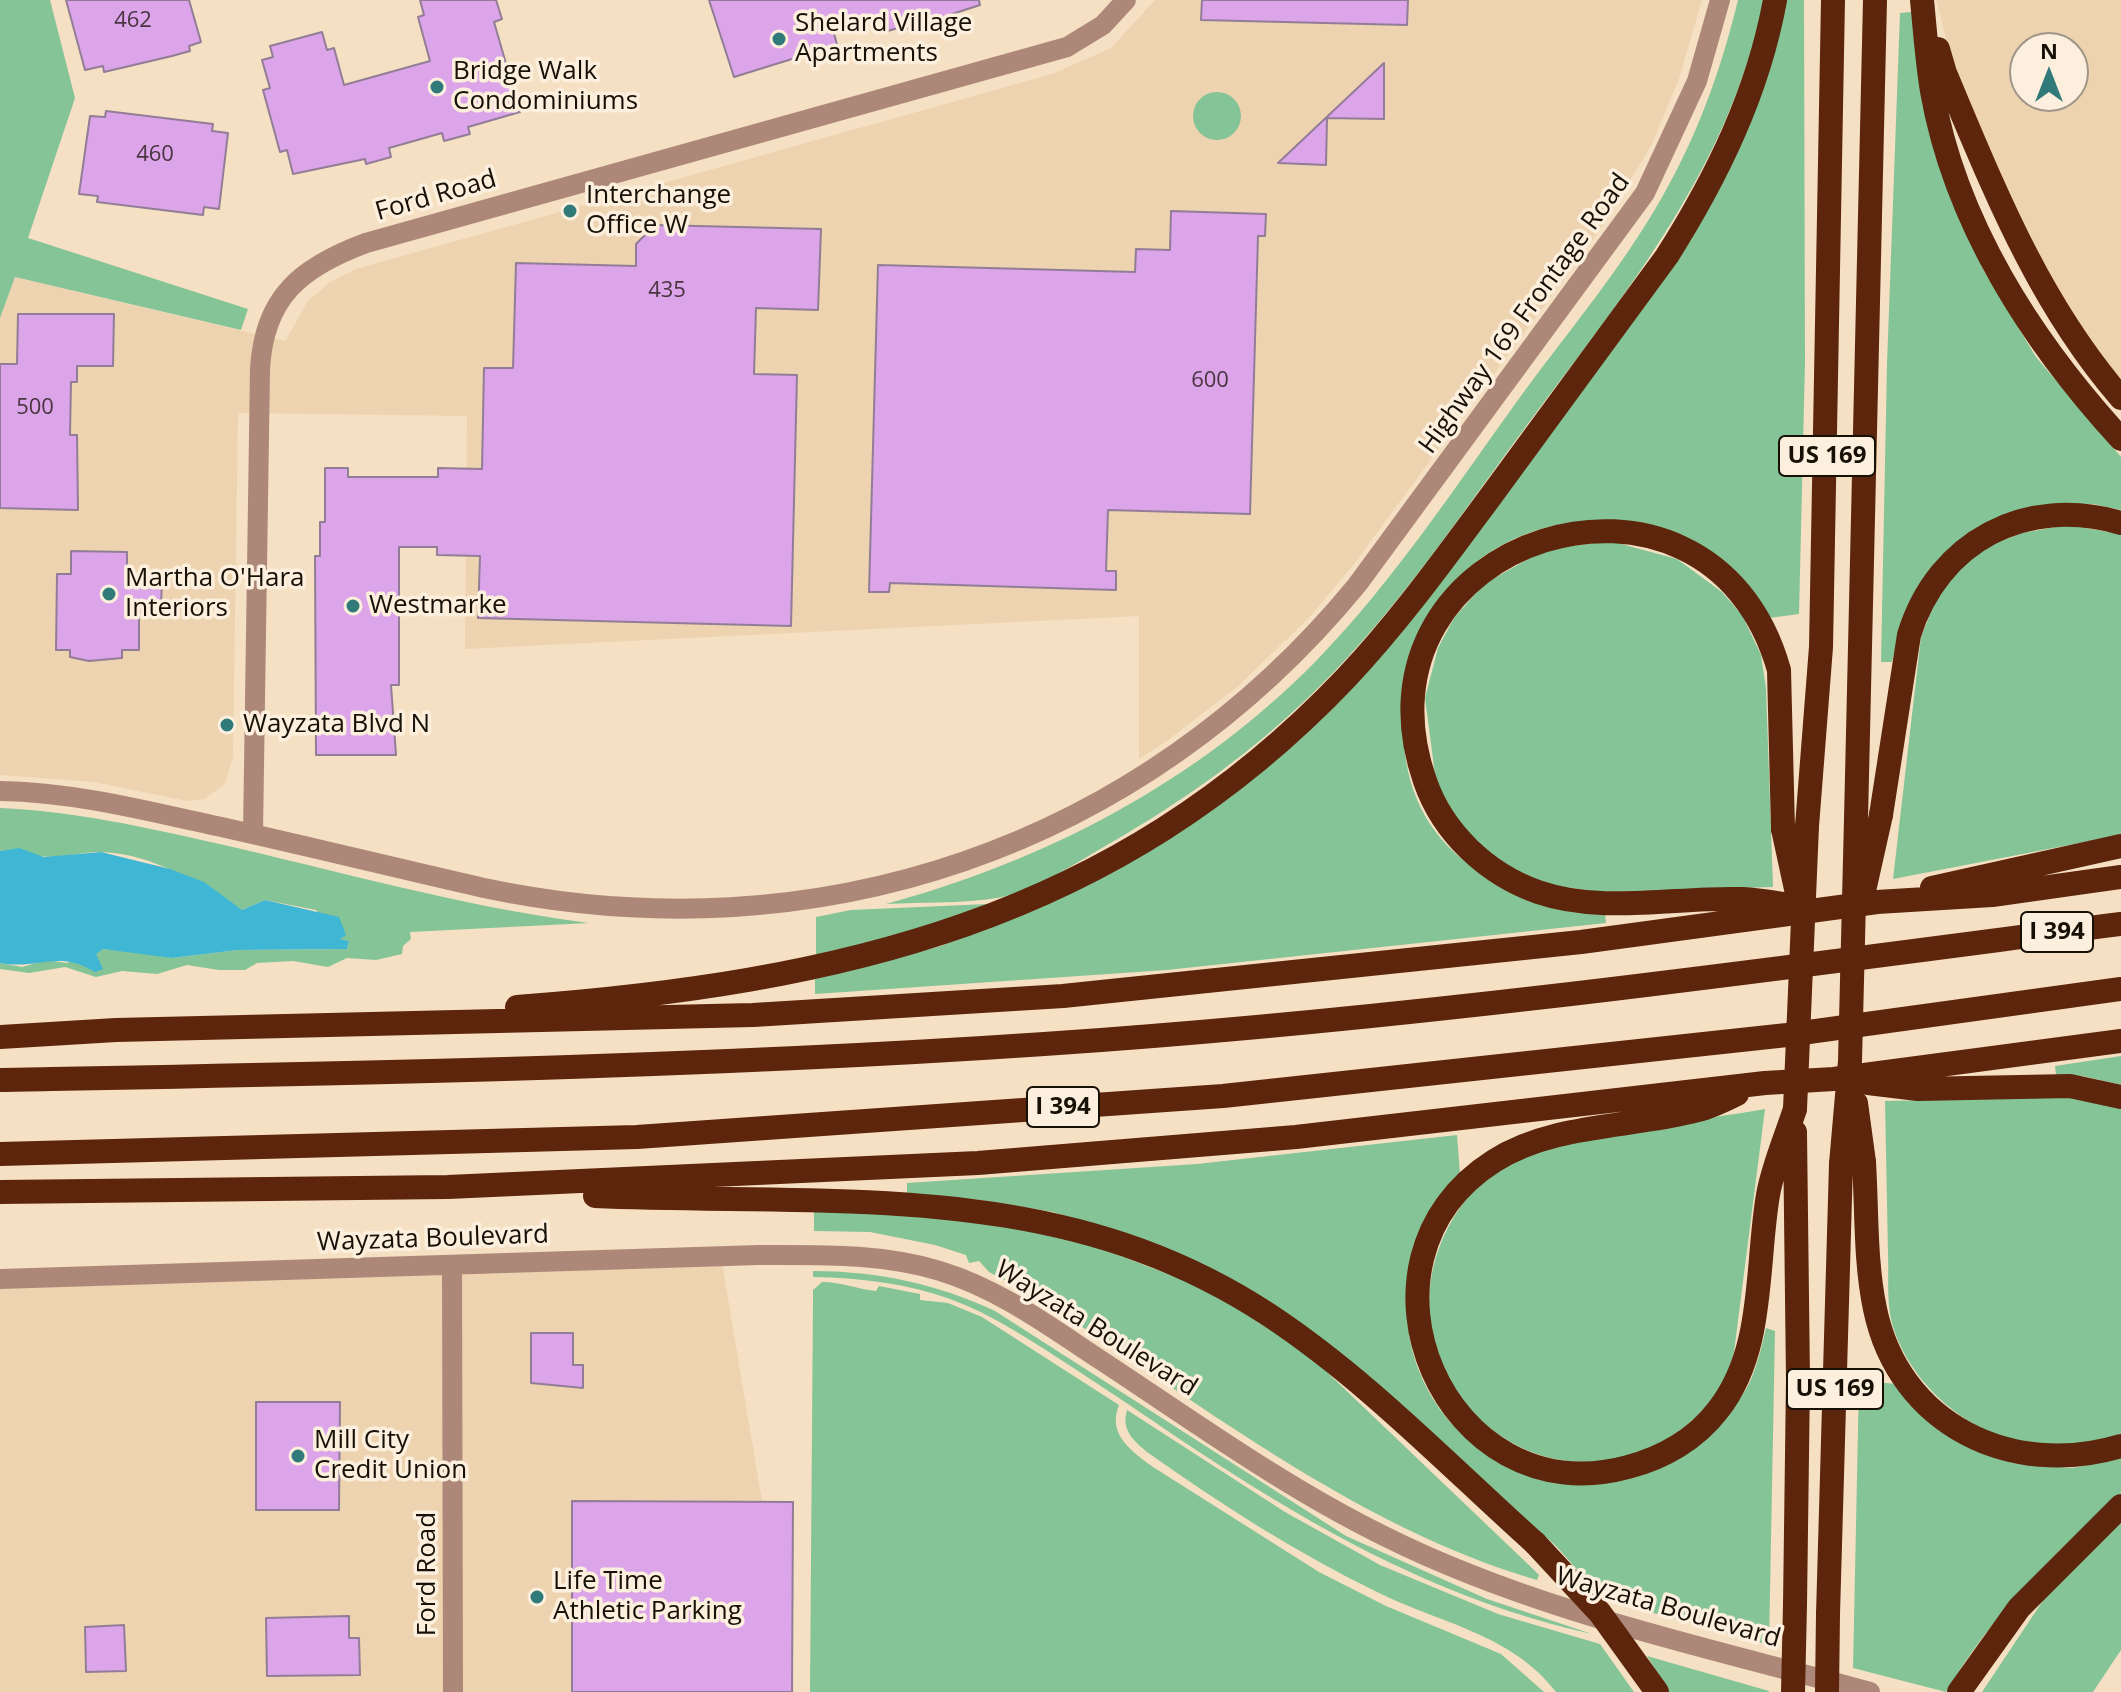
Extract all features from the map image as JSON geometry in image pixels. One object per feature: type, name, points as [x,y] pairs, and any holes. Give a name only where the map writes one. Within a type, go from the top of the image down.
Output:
[{"type":"highway","points":[[0,1037],[567,1004],[657,995],[824,968],[985,919],[1061,886],[1150,837],[1239,774],[1333,690],[1406,609],[1461,537],[1667,256],[1696,210],[1745,105],[1775,0]]},
{"type":"highway","name":"US 169","points":[[1795,827],[1821,631],[1833,0]]},
{"type":"highway","name":"US 169","points":[[1827,1692],[1842,1070],[1853,940],[1875,0]]},
{"type":"highway","points":[[1924,0],[1945,73],[2021,250],[2060,320],[2121,398]]},
{"type":"highway","points":[[1924,0],[1932,92],[1948,150],[1976,226],[2003,281],[2052,358],[2121,439]]},
{"type":"highway","points":[[1853,940],[1881,815],[1909,635],[1917,611],[1943,569],[1965,548],[1994,531],[2021,521],[2079,515],[2121,523]]},
{"type":"highway","points":[[1765,1083],[1700,1110],[1545,1138],[1496,1159],[1468,1182],[1431,1232],[1418,1280],[1416,1305],[1422,1348],[1443,1394],[1473,1429],[1491,1444],[1549,1469],[1570,1473],[1619,1470],[1644,1463],[1686,1441],[1718,1411],[1740,1374],[1784,1172],[1795,1109],[1814,910],[1795,827],[1779,670],[1772,647],[1738,591],[1706,564],[1661,541],[1633,533],[1590,531],[1554,535],[1488,565],[1453,602],[1437,625],[1415,690],[1417,751],[1429,793],[1449,828],[1480,859],[1537,891],[1579,901],[1743,899],[1814,910]]},
{"type":"highway","points":[[1877,902],[1990,873],[2121,846]]},
{"type":"highway","points":[[116,1030],[578,1021],[1063,996],[1581,942],[1877,902],[1992,895],[2121,877]]},
{"type":"highway","name":"I 394","points":[[0,1080],[475,1071],[835,1056],[1107,1040],[1602,991],[2121,924]]},
{"type":"highway","name":"I 394","points":[[0,1154],[637,1137],[1223,1096],[1787,1035],[2121,989]]},
{"type":"highway","points":[[0,1192],[448,1187],[803,1173],[1157,1149],[2121,1041]]},
{"type":"highway","points":[[1842,1070],[1918,1089],[2070,1086],[2121,1097]]},
{"type":"highway","points":[[1842,1070],[1864,1162],[1875,1310],[1895,1361],[1927,1405],[1960,1431],[2014,1453],[2078,1457],[2121,1446]]},
{"type":"highway","name":"US 169","points":[[1784,1172],[1798,1380],[1793,1692]]},
{"type":"highway","points":[[448,1187],[709,1201],[947,1207],[1064,1224],[1107,1237],[1210,1280],[1295,1333],[1355,1380],[1535,1543],[1600,1613],[1657,1692]]},
{"type":"highway","points":[[1959,1692],[2019,1608],[2061,1561],[2121,1506]]},
{"type":"street","name":"Ford Road","points":[[253,833],[261,348],[275,305],[295,282],[319,263],[366,243],[1047,54],[1087,37],[1113,16],[1126,0]]},
{"type":"street","name":"Highway 169 Frontage Road","points":[[253,833],[484,887],[594,906],[690,911],[791,903],[867,891],[983,856],[1050,827],[1134,783],[1215,727],[1321,630],[1386,550],[1645,193],[1693,91],[1720,0]]},
{"type":"street","points":[[0,791],[82,798],[253,833]]},
{"type":"street","name":"Wayzata Boulevard","points":[[0,1279],[847,1255],[906,1262],[940,1271],[1022,1309],[1327,1506],[1456,1570],[1634,1628],[1870,1692]]},
{"type":"street","name":"Ford Road","points":[[452,1265],[453,1692]]},
{"type":"shaded area","points":[[1155,0],[1702,0],[1679,79],[1652,144],[1603,226],[1354,564],[1309,618],[1238,686],[1167,741],[1139,759],[1139,616],[465,649],[467,416],[238,413],[233,757],[225,784],[204,799],[187,801],[94,782],[0,775],[0,318],[14,277],[285,341],[308,301],[330,282],[356,269],[1052,74],[1111,48]]},
{"type":"shaded area","points":[[1936,0],[2121,0],[2121,385],[2049,286],[1955,72]]},
{"type":"shaded area","points":[[721,1256],[794,1692],[0,1692],[0,1279]]},
{"type":"green space","points":[[0,0],[50,0],[75,98],[28,238],[248,309],[241,330],[15,277],[0,318]]},
{"type":"green space","points":[[1738,0],[1764,0],[1748,61],[1726,118],[1670,224],[1602,325],[1453,526],[1403,593],[1349,656],[1296,709],[1219,773],[1136,828],[1058,874],[1018,892],[993,899],[886,904],[1005,864],[1118,811],[1222,743],[1316,661],[1399,564],[1646,224],[1674,176],[1697,127],[1716,77]]},
{"type":"green space","points":[[1784,0],[1804,0],[1805,362],[1799,614],[1769,618],[1729,571],[1680,539],[1626,523],[1571,523],[1518,537],[1471,566],[1433,610],[1406,676],[1403,718],[1408,772],[1420,807],[1441,838],[1477,869],[1605,913],[1606,923],[1167,970],[815,994],[815,979],[941,946],[1051,901],[1258,772],[1672,266]]},
{"type":"green space","points":[[1912,12],[1965,232],[1984,271],[2036,357],[2121,457],[2121,510],[2093,504],[2048,505],[1933,566],[1906,609],[1892,662],[1881,662],[1887,364],[1900,13]]},
{"type":"green space","points":[[1217,92],[1234,99],[1241,116],[1234,133],[1217,140],[1200,133],[1193,116],[1200,99]]},
{"type":"green space","points":[[2067,525],[2121,534],[2121,835],[1893,879],[1921,637],[1937,597],[1961,566],[1991,545],[2022,533]]},
{"type":"green space","points":[[1610,541],[1677,559],[1722,592],[1742,615],[1761,655],[1766,688],[1773,887],[1601,892],[1550,885],[1506,866],[1477,842],[1456,818],[1436,782],[1425,698],[1438,648],[1454,618],[1484,584],[1546,549]]},
{"type":"green space","points":[[0,808],[54,812],[135,826],[448,898],[589,923],[410,932],[411,939],[403,946],[402,954],[376,960],[347,958],[328,967],[293,961],[257,963],[245,970],[187,965],[157,974],[122,971],[96,977],[65,967],[29,973],[0,969],[0,963],[22,967],[46,960],[67,963],[103,949],[154,953],[172,958],[238,950],[347,949],[349,941],[339,939],[316,910],[265,900],[242,910],[176,872],[140,858],[102,852],[48,857],[17,850],[0,851]]},
{"type":"green space","points":[[988,904],[922,929],[816,955],[816,917],[851,910]]},
{"type":"green space","points":[[2121,1056],[2121,1085],[2083,1076],[2056,1075],[2055,1066]]},
{"type":"green space","points":[[2079,1097],[2121,1108],[2121,1435],[2073,1446],[2044,1447],[2016,1442],[1989,1432],[1963,1417],[1940,1399],[1904,1353],[1893,1327],[1889,1300],[1885,1101]]},
{"type":"green space","points":[[1765,1109],[1734,1352],[1724,1380],[1707,1405],[1685,1426],[1660,1443],[1609,1460],[1561,1460],[1516,1445],[1479,1418],[1450,1381],[1433,1337],[1430,1289],[1443,1238],[1471,1193],[1495,1172],[1552,1148],[1625,1131]]},
{"type":"green space","points":[[1457,1135],[1460,1174],[1431,1214],[1413,1258],[1407,1303],[1412,1348],[1428,1389],[1454,1426],[1491,1456],[1537,1476],[1557,1481],[1590,1484],[1621,1478],[1715,1421],[1734,1406],[1751,1379],[1766,1328],[1775,1331],[1769,1645],[1603,1599],[1557,1547],[1454,1456],[1177,1253],[1053,1212],[974,1199],[907,1194],[907,1183],[1197,1164]]},
{"type":"green space","points":[[814,1211],[922,1213],[1059,1232],[1209,1290],[1309,1355],[1532,1568],[1539,1575],[1537,1580],[1470,1557],[1404,1528],[1341,1494],[1217,1418],[1038,1298],[989,1272],[979,1261],[969,1263],[966,1255],[935,1245],[870,1232],[814,1231]]},
{"type":"green space","points":[[813,1271],[861,1273],[907,1281],[951,1293],[995,1311],[1346,1536],[1487,1599],[1592,1634],[1550,1624],[1468,1596],[1350,1543],[1249,1484],[1043,1348],[982,1313],[917,1289],[865,1280],[813,1277]]},
{"type":"green space","points":[[822,1282],[876,1291],[879,1286],[920,1294],[920,1300],[948,1303],[982,1317],[1119,1405],[1116,1425],[1123,1441],[1153,1467],[1319,1572],[1386,1606],[1501,1654],[1544,1692],[810,1692],[813,1290]]},
{"type":"green space","points":[[1859,1381],[1898,1384],[1967,1446],[2012,1463],[2072,1468],[2121,1458],[2121,1493],[2026,1586],[1984,1635],[1946,1692],[1853,1668]]},
{"type":"green space","points":[[1127,1410],[1285,1512],[1380,1565],[1498,1614],[1600,1644],[1634,1692],[1556,1692],[1538,1672],[1496,1643],[1377,1592],[1318,1561],[1231,1509],[1147,1452],[1127,1429]]},
{"type":"green space","points":[[2121,1521],[2121,1650],[2093,1692],[1982,1692],[2046,1596]]},
{"type":"green space","points":[[1647,1656],[1769,1691],[1769,1692],[1669,1692]]},
{"type":"water","points":[[19,848],[44,857],[101,852],[170,869],[204,882],[242,910],[265,900],[339,917],[346,935],[340,939],[349,941],[347,949],[238,950],[172,958],[103,949],[96,954],[103,969],[95,972],[70,962],[0,963],[0,851]]},
{"type":"building","points":[[66,0],[189,0],[201,42],[189,46],[190,51],[172,56],[104,72],[103,66],[85,70]]},
{"type":"building","name":"Bridge Walk Condominiums","points":[[420,0],[496,0],[502,19],[494,22],[520,112],[468,127],[470,134],[444,141],[442,133],[389,148],[391,157],[366,164],[365,159],[293,174],[287,150],[280,152],[263,90],[270,88],[262,60],[273,57],[270,46],[322,32],[327,50],[334,48],[344,85],[430,61],[418,17],[424,15]]},
{"type":"building","name":"Shelard Village Apartments","points":[[709,0],[979,0],[980,5],[903,30],[902,27],[884,32],[879,17],[833,29],[837,45],[734,77]]},
{"type":"building","points":[[1202,0],[1408,0],[1407,25],[1201,20]]},
{"type":"building","points":[[1384,63],[1384,119],[1327,118],[1326,165],[1278,163]]},
{"type":"building","points":[[106,111],[213,124],[212,131],[228,133],[219,209],[204,207],[203,215],[97,202],[98,196],[79,194],[90,116],[105,117]]},
{"type":"building","points":[[1171,211],[1266,214],[1265,236],[1258,236],[1250,514],[1108,510],[1106,571],[1116,571],[1116,590],[890,583],[889,592],[869,592],[878,265],[1135,272],[1136,249],[1170,250]]},
{"type":"building","points":[[655,225],[821,229],[818,310],[756,308],[754,374],[797,375],[791,626],[478,618],[480,556],[437,555],[437,547],[399,547],[399,685],[391,685],[396,755],[316,755],[315,556],[320,556],[320,522],[325,522],[325,468],[348,468],[348,477],[438,477],[438,468],[482,469],[484,368],[513,368],[516,263],[636,266],[636,244]]},
{"type":"building","points":[[18,314],[114,314],[113,366],[77,366],[77,382],[71,382],[70,435],[77,435],[78,510],[0,508],[0,364],[17,364]]},
{"type":"building","name":"Martha O'Hara Interiors","points":[[71,551],[127,552],[127,575],[162,575],[161,612],[139,612],[139,650],[122,650],[122,658],[89,661],[70,657],[70,650],[56,650],[57,574],[71,574]]},
{"type":"building","points":[[531,1333],[573,1333],[573,1365],[583,1365],[583,1388],[531,1383]]},
{"type":"building","name":"Mill City Credit Union","points":[[256,1402],[340,1402],[339,1510],[256,1510]]},
{"type":"building","points":[[572,1501],[793,1502],[792,1692],[572,1692]]},
{"type":"building","points":[[349,1616],[349,1638],[359,1638],[360,1675],[267,1676],[266,1618]]},
{"type":"building","points":[[124,1625],[126,1671],[86,1672],[85,1627]]},
{"type":"place","name":"Shelard Village Apartments","points":[[779,39]]},
{"type":"place","name":"Bridge Walk Condominiums","points":[[437,87]]},
{"type":"place","name":"Interchange Office W","points":[[570,211]]},
{"type":"place","name":"Martha O'Hara Interiors","points":[[109,594]]},
{"type":"place","name":"Westmarke","points":[[353,606]]},
{"type":"place","name":"Wayzata Blvd N","points":[[227,725]]},
{"type":"place","name":"Mill City Credit Union","points":[[298,1456]]},
{"type":"place","name":"Life Time Athletic Parking","points":[[537,1597]]}]
